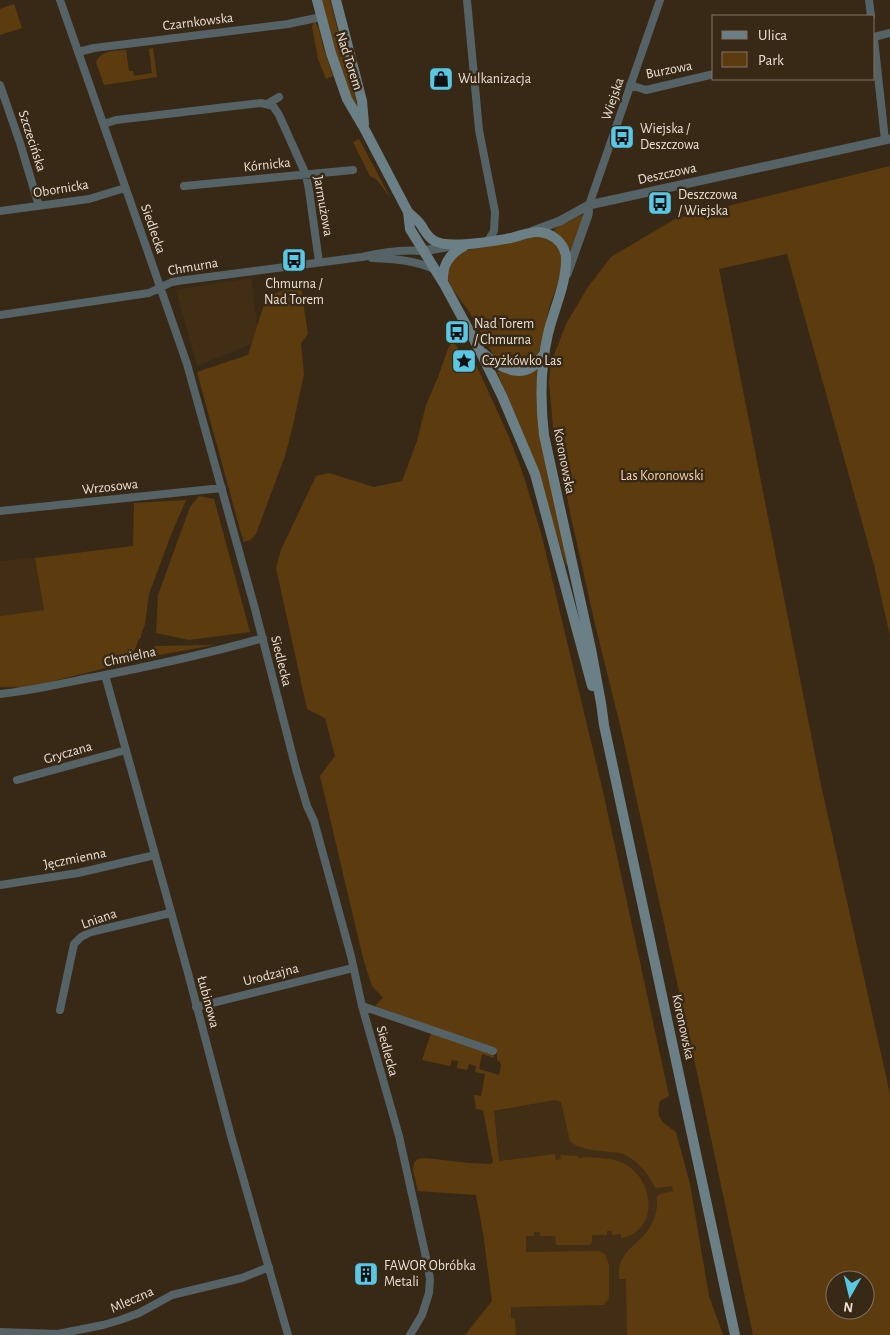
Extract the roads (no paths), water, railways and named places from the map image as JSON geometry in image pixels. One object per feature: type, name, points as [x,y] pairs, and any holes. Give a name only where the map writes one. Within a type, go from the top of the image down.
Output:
[{"type":"main road","name":"Nad Torem","points":[[317,0],[331,53],[347,99],[408,212],[421,224],[433,240],[444,245],[454,246]]},
{"type":"main road","name":"Nad Torem","points":[[336,0],[362,101],[364,128]]},
{"type":"main road","name":"Nad Torem","points":[[408,212],[410,229],[423,251]]},
{"type":"main road","name":"Deszczowa","points":[[454,246],[508,238],[532,232]]},
{"type":"main road","points":[[532,232],[547,234],[556,239],[562,246],[566,255],[564,279]]},
{"type":"main road","points":[[444,284],[443,275],[446,262],[455,252],[467,244]]},
{"type":"main road","name":"Koronowska","points":[[423,251],[444,284],[479,349],[502,396],[535,474],[604,725]]},
{"type":"main road","name":"Koronowska","points":[[564,279],[550,324],[543,355],[541,408],[544,436],[591,649],[602,703],[604,725],[735,1335]]},
{"type":"main road","points":[[479,349],[498,365],[518,371],[529,368],[539,361],[543,355]]},
{"type":"street","name":"Siedlecka","points":[[60,0],[188,364],[263,638],[296,769],[307,806],[314,821],[349,949],[362,1006],[400,1144],[430,1279],[429,1293],[424,1310],[410,1335]]},
{"type":"street","points":[[467,0],[479,130],[495,218],[494,230],[488,241]]},
{"type":"street","name":"Wiejska","points":[[589,205],[660,0]]},
{"type":"street","points":[[870,0],[871,15]]},
{"type":"street","name":"Czarnkowska","points":[[78,52],[94,48],[288,24],[321,17]]},
{"type":"street","points":[[875,38],[890,33]]},
{"type":"street","points":[[875,45],[888,139]]},
{"type":"street","name":"Burzowa","points":[[630,85],[646,90],[712,74]]},
{"type":"street","name":"Szczecińska","points":[[0,85],[39,206]]},
{"type":"street","points":[[104,124],[116,120],[261,103],[268,104],[279,98]]},
{"type":"street","name":"Jarmużowa","points":[[268,104],[273,106],[279,115],[306,175],[320,262]]},
{"type":"street","name":"Deszczowa","points":[[532,232],[560,221],[589,205],[888,139]]},
{"type":"street","name":"Kórnicka","points":[[184,186],[353,170]]},
{"type":"street","name":"Obornicka","points":[[0,211],[90,199],[125,188]]},
{"type":"street","name":"Koronowska","points":[[564,279],[574,257],[588,215],[589,205]]},
{"type":"street","name":"Chmurna","points":[[0,315],[149,293],[178,281],[404,250],[423,251],[454,246]]},
{"type":"street","name":"Chmurna","points":[[362,257],[409,260],[434,269]]},
{"type":"street","name":"Wrzosowa","points":[[0,511],[222,488]]},
{"type":"street","name":"Chmielna","points":[[0,694],[20,692],[211,653],[263,638]]},
{"type":"street","name":"Łubinowa","points":[[105,675],[233,1144],[288,1335]]},
{"type":"street","name":"Gryczana","points":[[17,780],[126,750]]},
{"type":"street","name":"Jęczmienna","points":[[0,885],[78,873],[155,855]]},
{"type":"street","name":"Lniana","points":[[60,1010],[74,944],[82,937],[104,928],[170,912]]},
{"type":"street","name":"Urodzajna","points":[[196,1007],[353,968]]},
{"type":"street","points":[[362,1006],[493,1051]]},
{"type":"street","name":"Mleczna","points":[[0,1332],[58,1334],[103,1325],[138,1313],[172,1295],[242,1278],[269,1267]]},
{"type":"place","name":"Wulkanizacja","points":[[441,79]]},
{"type":"place","name":"Wiejska / Deszczowa","points":[[622,137]]},
{"type":"place","name":"Deszczowa / Wiejska","points":[[660,203]]},
{"type":"place","name":"Chmurna / Nad Torem","points":[[294,260]]},
{"type":"place","name":"Nad Torem / Chmurna","points":[[457,332]]},
{"type":"place","name":"Czyżkówko Las","points":[[464,361]]},
{"type":"place","name":"FAWOR Obróbka Metali","points":[[366,1274]]},
{"type":"park label","name":"Las Koronowski","points":[[662,476]]}]
